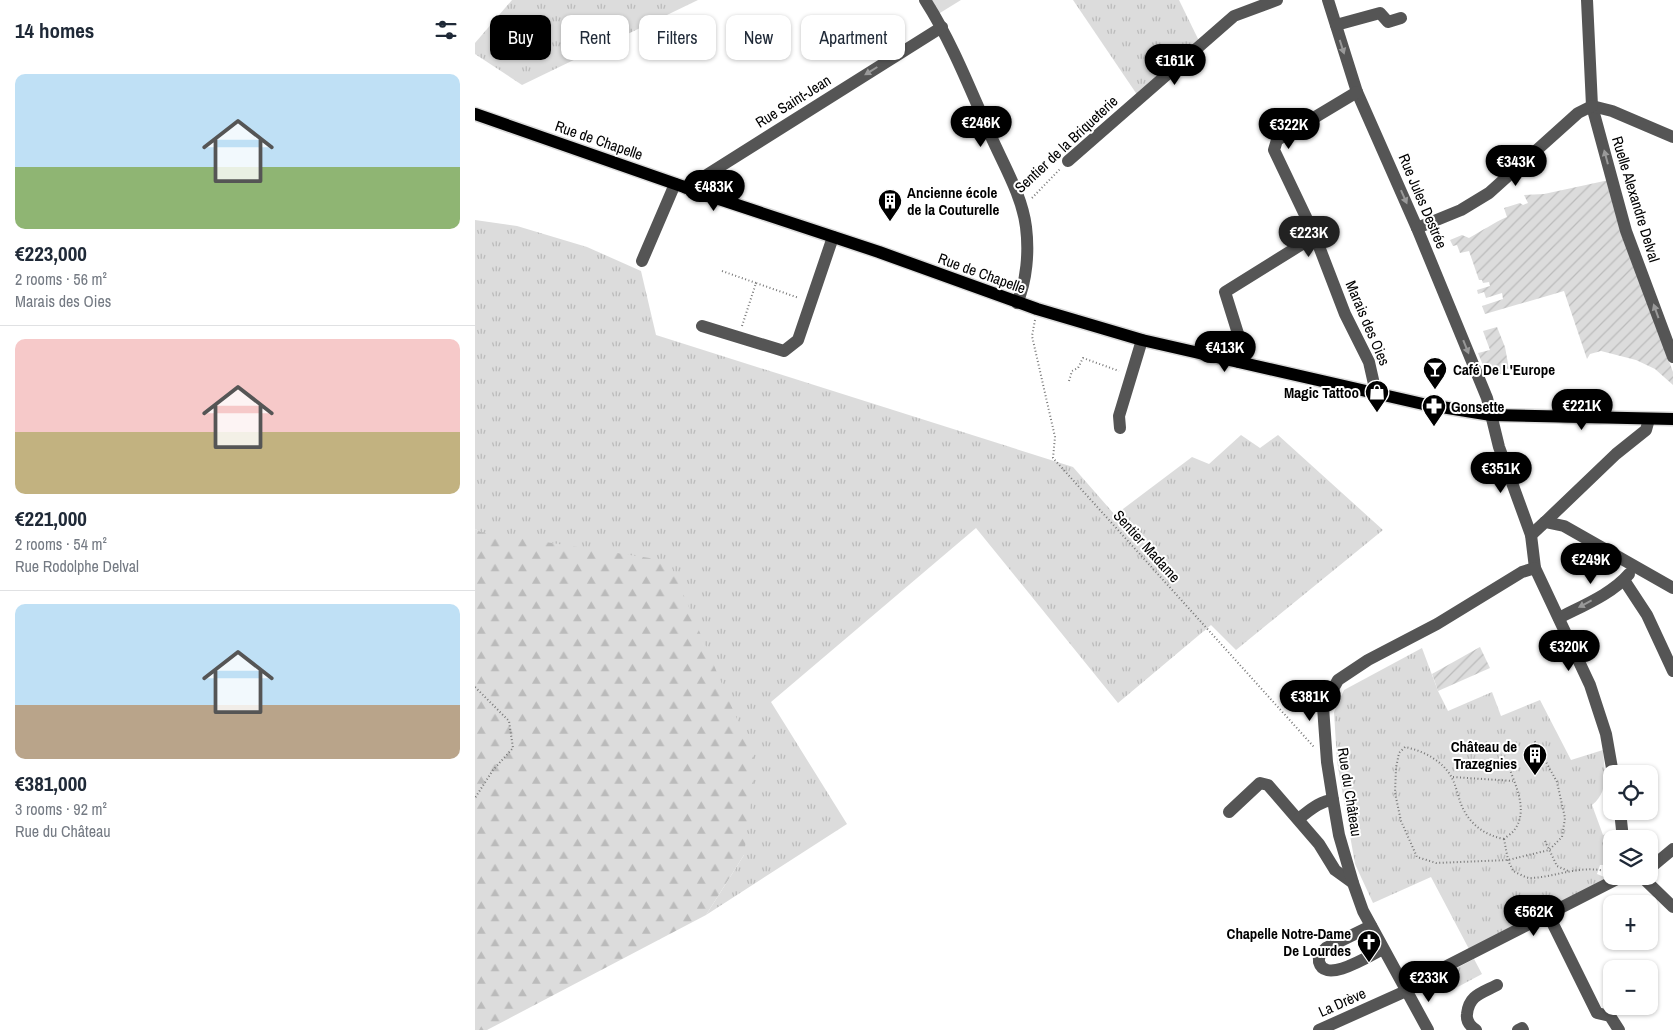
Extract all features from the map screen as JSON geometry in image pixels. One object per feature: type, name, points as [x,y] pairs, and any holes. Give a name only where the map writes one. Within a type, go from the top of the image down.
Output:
[{"type":"main road","name":"Rue de Chapelle","points":[[475,114],[833,237],[1017,303],[1141,340],[1376,393],[1491,415],[1673,419]]},
{"type":"street","points":[[925,0],[942,27],[1017,194],[1026,227],[1027,258],[1021,295],[1017,303]]},
{"type":"street","name":"Sentier de la Briqueterie","points":[[1068,161],[1234,16],[1277,0]]},
{"type":"street","name":"Rue Jules Destrée","points":[[1328,0],[1357,92],[1417,228],[1487,398],[1499,447],[1531,535],[1535,568],[1590,685],[1606,734],[1611,765]]},
{"type":"street","name":"Ruelle Alexandre Delval","points":[[1587,0],[1592,106],[1627,231],[1673,357]]},
{"type":"street","points":[[1336,25],[1380,12],[1388,22],[1401,18]]},
{"type":"street","name":"Rue Saint-Jean","points":[[681,186],[942,27]]},
{"type":"street","name":"Marais des Oies","points":[[1357,92],[1277,140],[1274,150],[1315,236],[1345,314],[1369,362],[1376,393]]},
{"type":"street","points":[[1417,228],[1461,210],[1489,193],[1578,113],[1592,106],[1612,110],[1673,137]]},
{"type":"street","points":[[642,261],[681,186]]},
{"type":"street","points":[[1239,362],[1240,340],[1225,292],[1315,236]]},
{"type":"street","points":[[703,326],[784,351],[798,340],[833,237]]},
{"type":"street","points":[[1120,428],[1119,416],[1141,340]]},
{"type":"street","points":[[1531,535],[1629,443],[1647,430],[1649,419]]},
{"type":"street","points":[[1545,522],[1564,526],[1673,588]]},
{"type":"street","points":[[1559,618],[1601,596],[1624,580],[1636,566]]},
{"type":"street","name":"Rue du Château","points":[[1428,1030],[1363,911],[1353,883],[1339,835],[1333,800],[1327,762],[1323,707],[1338,680],[1368,660],[1437,624],[1522,572],[1535,568]]},
{"type":"street","points":[[1624,580],[1647,616],[1673,671]]},
{"type":"street","points":[[1229,812],[1260,783],[1268,785],[1319,844],[1335,870],[1353,883]]},
{"type":"street","points":[[1298,819],[1316,805],[1326,800],[1333,800]]},
{"type":"street","points":[[1658,861],[1673,848]]},
{"type":"street","points":[[1433,973],[1605,885]]},
{"type":"street","points":[[1650,885],[1673,907]]},
{"type":"street","points":[[1548,914],[1596,1019],[1610,1016],[1619,1030]]},
{"type":"street","points":[[1371,926],[1326,948],[1321,952],[1318,959],[1321,965],[1326,970],[1342,969],[1383,949]]},
{"type":"street","name":"La Drève","points":[[1319,1030],[1405,990],[1419,980]]},
{"type":"street","points":[[1476,1030],[1471,1027],[1467,1019],[1469,1002],[1497,985]]},
{"type":"street","points":[[1518,1030],[1522,1028],[1523,1030]]},
{"type":"path","name":"Sentier de la Briqueterie","points":[[1021,208],[1068,161]]},
{"type":"path","points":[[722,271],[811,302]]},
{"type":"path","points":[[738,337],[756,283]]},
{"type":"path","name":"Sentier Madame","points":[[1037,309],[1032,336],[1055,437],[1053,458],[1314,747]]},
{"type":"path","points":[[1069,381],[1072,371],[1078,368],[1083,358],[1130,375]]},
{"type":"path","points":[[475,687],[509,722],[513,748],[493,770],[475,798]]},
{"type":"path","points":[[1504,839],[1490,836],[1480,830],[1469,819],[1452,778],[1438,762],[1422,751],[1405,747],[1399,753],[1395,793],[1401,821],[1417,857],[1435,863],[1508,860],[1549,850],[1562,837],[1565,818],[1557,782],[1534,740]]},
{"type":"path","points":[[1504,839],[1515,828],[1521,815],[1521,802],[1508,764]]},
{"type":"path","points":[[1452,778],[1513,781]]},
{"type":"path","points":[[1504,839],[1508,860],[1513,871],[1529,878],[1568,871],[1593,869],[1603,871]]},
{"type":"path","points":[[1545,841],[1557,866],[1568,871]]},
{"type":"green space","points":[[512,0],[698,0],[667,15],[639,15],[639,28],[629,33],[629,15],[561,15],[561,60],[574,60],[522,85],[475,54],[475,43],[490,26],[490,60],[551,60],[551,15],[499,15]]},
{"type":"green space","points":[[925,0],[961,0],[935,16]]},
{"type":"green space","points":[[1073,0],[1179,0],[1201,45],[1140,99]]},
{"type":"green space","points":[[1609,180],[1621,229],[1673,372],[1673,385],[1655,369],[1636,360],[1601,351],[1590,354],[1587,359],[1564,291],[1485,314],[1482,306],[1503,299],[1502,293],[1486,298],[1484,292],[1478,294],[1477,290],[1490,286],[1489,282],[1483,283],[1482,280],[1479,280],[1469,251],[1460,253],[1457,245],[1453,246],[1450,240],[1462,235],[1469,238],[1507,217],[1504,208],[1520,203],[1523,205],[1528,203],[1524,195],[1544,194]]},
{"type":"green space","points":[[475,220],[517,226],[587,247],[641,271],[656,335],[1073,467],[1115,515],[1192,457],[1209,464],[1241,435],[1260,448],[1278,435],[1383,530],[1236,650],[1211,625],[1118,703],[976,528],[771,702],[847,824],[706,915],[744,855],[481,532],[475,529]]},
{"type":"green space","points":[[1497,327],[1505,347],[1509,369],[1501,370],[1501,374],[1486,373],[1478,353],[1490,350],[1483,331]]},
{"type":"green space","points":[[475,529],[481,532],[669,561],[756,763],[744,855],[706,915],[487,1030],[475,1030]]},
{"type":"green space","points":[[1480,647],[1490,668],[1438,691],[1432,674]]},
{"type":"green space","points":[[1422,648],[1438,691],[1448,711],[1492,692],[1501,716],[1540,700],[1571,760],[1603,750],[1603,789],[1598,799],[1592,805],[1603,835],[1603,865],[1600,865],[1597,874],[1603,876],[1603,882],[1469,949],[1431,877],[1373,903],[1355,864],[1337,761],[1334,712],[1344,690]]},
{"type":"green space","points":[[1474,959],[1482,974],[1454,989],[1451,985],[1440,991],[1434,980]]},
{"type":"place","name":"Ancienne école de la Couturelle","points":[[890,222]]},
{"type":"place","name":"Café De L'Europe","points":[[1435,390]]},
{"type":"place","name":"Magic Tattoo","points":[[1377,413]]},
{"type":"place","name":"Gonsette","points":[[1434,427]]},
{"type":"place","name":"Château de Trazegnies","points":[[1535,776]]},
{"type":"place","name":"Chapelle Notre-Dame De Lourdes","points":[[1369,963]]}]
